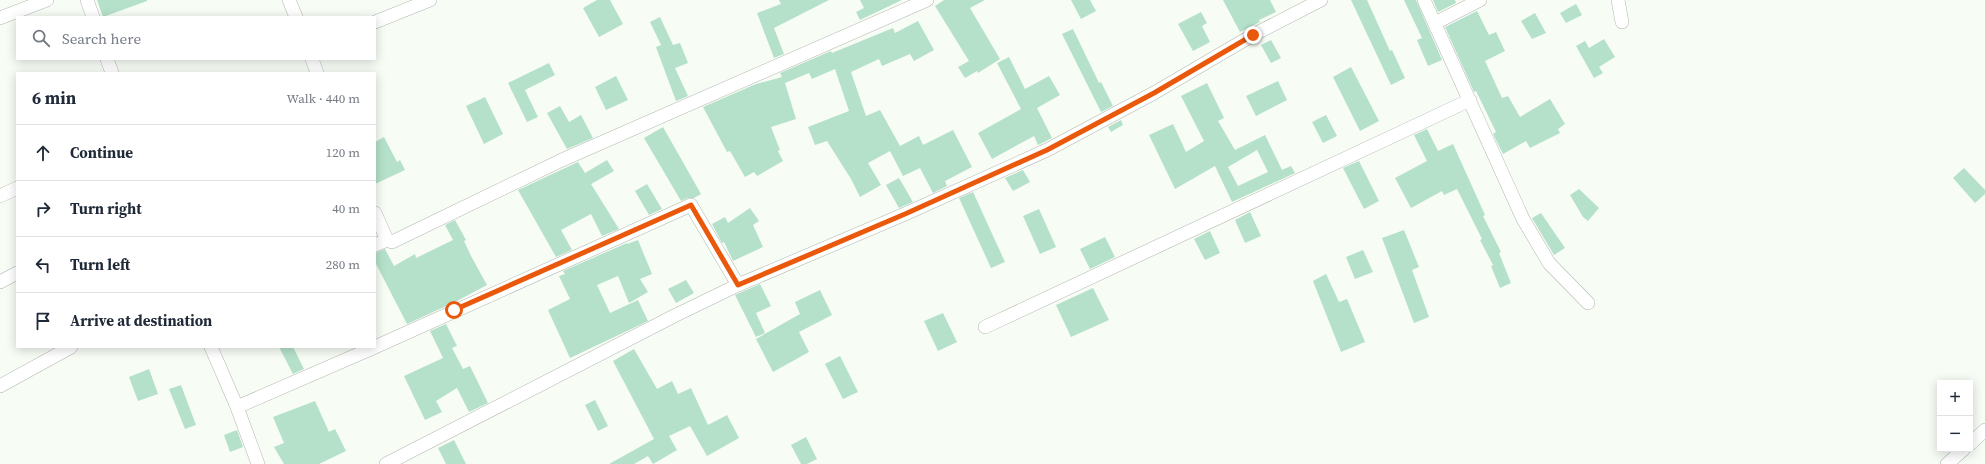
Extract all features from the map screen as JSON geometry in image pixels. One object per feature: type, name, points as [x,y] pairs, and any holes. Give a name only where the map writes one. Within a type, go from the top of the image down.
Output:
[{"type":"street","points":[[0,18],[47,0]]},
{"type":"street","points":[[87,0],[93,16]]},
{"type":"street","points":[[289,0],[296,16]]},
{"type":"street","points":[[376,22],[430,0]]},
{"type":"street","points":[[376,218],[381,242],[392,242],[562,160],[927,0]]},
{"type":"street","points":[[386,464],[676,315],[738,285],[905,214],[1047,150],[1154,93],[1253,35],[1321,0]]},
{"type":"street","points":[[1424,0],[1523,219],[1549,263],[1588,303]]},
{"type":"street","points":[[1435,23],[1480,0]]},
{"type":"street","points":[[1618,0],[1622,22]]},
{"type":"street","points":[[107,60],[112,72]]},
{"type":"street","points":[[312,60],[317,72]]},
{"type":"street","points":[[985,327],[1470,100]]},
{"type":"street","points":[[0,196],[16,188]]},
{"type":"street","points":[[376,347],[691,205],[738,285]]},
{"type":"street","points":[[0,282],[16,274]]},
{"type":"street","points":[[0,386],[69,348]]},
{"type":"street","points":[[211,348],[237,407],[258,464]]},
{"type":"street","points":[[237,407],[373,348]]},
{"type":"street","points":[[1973,441],[1985,430]]},
{"type":"street","points":[[1948,464],[1961,452]]},
{"type":"building","points":[[97,0],[147,0],[106,16],[103,16]]},
{"type":"building","points":[[597,0],[610,0],[623,24],[599,37],[583,8]]},
{"type":"building","points":[[779,0],[829,0],[774,28],[784,54],[774,58],[757,13],[781,4]]},
{"type":"building","points":[[860,0],[902,0],[860,20],[856,12],[864,8]]},
{"type":"building","points":[[944,0],[985,0],[970,8],[1000,59],[978,73],[977,71],[965,78],[958,67],[969,61],[935,6]]},
{"type":"building","points":[[1071,0],[1090,0],[1096,11],[1081,19]]},
{"type":"building","points":[[1223,0],[1270,0],[1276,12],[1259,20],[1260,22],[1240,32]]},
{"type":"building","points":[[1351,0],[1367,0],[1390,51],[1392,50],[1405,78],[1391,85]]},
{"type":"building","points":[[1404,0],[1416,0],[1442,60],[1428,66],[1417,40],[1422,38]]},
{"type":"building","points":[[1433,0],[1455,0],[1456,3],[1438,12]]},
{"type":"building","points":[[1576,4],[1582,15],[1566,23],[1560,13]]},
{"type":"building","points":[[1477,11],[1489,35],[1496,32],[1505,51],[1485,61],[1502,98],[1508,96],[1520,117],[1550,99],[1565,124],[1558,129],[1560,133],[1530,148],[1526,141],[1503,154],[1493,134],[1496,132],[1476,91],[1474,92],[1445,27]]},
{"type":"building","points":[[1201,12],[1207,23],[1202,26],[1210,42],[1193,51],[1178,24]]},
{"type":"building","points":[[1535,13],[1546,33],[1532,39],[1521,21]]},
{"type":"building","points":[[660,17],[673,45],[680,43],[688,63],[675,68],[688,96],[676,101],[656,47],[661,45],[650,22]]},
{"type":"building","points":[[918,21],[934,50],[914,61],[910,54],[882,66],[879,59],[851,72],[866,116],[880,110],[900,146],[919,136],[923,145],[953,130],[972,167],[945,181],[947,186],[933,193],[920,168],[903,176],[890,151],[868,163],[881,185],[860,197],[851,179],[827,141],[815,145],[808,127],[849,111],[835,69],[812,79],[809,73],[785,83],[796,119],[771,127],[780,150],[778,151],[783,161],[757,176],[754,172],[745,177],[730,151],[727,152],[703,107],[756,84],[782,77],[780,73],[831,51],[832,53],[893,28],[895,33]]},
{"type":"building","points":[[1073,29],[1099,83],[1101,82],[1113,106],[1101,112],[1062,34]]},
{"type":"building","points":[[1604,39],[1615,57],[1599,67],[1603,73],[1594,78],[1576,46],[1585,41],[1589,48]]},
{"type":"building","points":[[1271,40],[1281,58],[1271,63],[1261,45]]},
{"type":"building","points":[[1009,57],[1025,89],[1049,76],[1060,95],[1037,108],[1052,138],[1038,145],[1034,136],[992,159],[978,133],[1021,109],[997,63]]},
{"type":"building","points":[[549,63],[555,75],[525,90],[538,117],[527,122],[508,83]]},
{"type":"building","points":[[1351,67],[1379,121],[1360,131],[1333,77]]},
{"type":"building","points":[[616,76],[628,100],[606,110],[595,87]]},
{"type":"building","points":[[1278,81],[1287,100],[1256,116],[1246,96]]},
{"type":"building","points":[[1207,83],[1224,118],[1218,121],[1235,150],[1265,135],[1282,170],[1291,166],[1295,173],[1232,202],[1215,166],[1175,189],[1149,135],[1173,124],[1186,152],[1204,141],[1181,96]],"holes":[[[1257,150],[1268,172],[1238,186],[1228,167]]]},
{"type":"building","points":[[485,97],[503,134],[484,144],[466,106]]},
{"type":"building","points":[[560,106],[569,122],[581,115],[593,138],[567,149],[547,113]]},
{"type":"building","points":[[1326,115],[1337,136],[1323,143],[1312,122]]},
{"type":"building","points":[[1121,120],[1123,125],[1111,132],[1108,127]]},
{"type":"building","points":[[663,127],[701,194],[694,198],[688,198],[681,201],[644,138]]},
{"type":"building","points":[[1427,129],[1438,151],[1453,144],[1485,215],[1483,216],[1501,252],[1499,253],[1511,283],[1500,288],[1491,266],[1493,265],[1480,240],[1482,239],[1457,189],[1444,195],[1442,191],[1411,208],[1395,178],[1427,161],[1414,135]]},
{"type":"building","points":[[384,137],[397,162],[400,160],[405,170],[376,184],[376,141]]},
{"type":"building","points":[[607,160],[614,171],[591,184],[619,229],[602,236],[591,214],[561,230],[572,250],[556,257],[518,190],[578,162],[585,173]]},
{"type":"building","points":[[1359,161],[1379,201],[1364,209],[1343,168]]},
{"type":"building","points":[[1964,168],[1985,190],[1985,194],[1975,203],[1953,178]]},
{"type":"building","points":[[1023,170],[1030,182],[1013,191],[1005,178]]},
{"type":"building","points":[[899,178],[913,202],[899,208],[886,185]]},
{"type":"building","points":[[647,184],[662,209],[649,215],[635,191]]},
{"type":"building","points":[[1579,189],[1599,208],[1588,221],[1583,217],[1570,195]]},
{"type":"building","points":[[973,192],[1005,262],[991,268],[959,198]]},
{"type":"building","points":[[750,208],[759,221],[753,225],[763,247],[733,261],[724,242],[722,243],[712,224],[725,217],[728,223]]},
{"type":"building","points":[[1039,209],[1056,247],[1040,254],[1023,216]]},
{"type":"building","points":[[1250,212],[1261,236],[1245,243],[1235,220]]},
{"type":"building","points":[[1541,213],[1565,248],[1554,255],[1532,218]]},
{"type":"building","points":[[455,220],[466,240],[464,241],[471,256],[487,285],[455,302],[407,324],[376,264],[376,253],[385,249],[394,266],[415,254],[416,258],[453,240],[445,225]]},
{"type":"building","points":[[1404,230],[1419,267],[1412,270],[1429,317],[1414,323],[1382,238]]},
{"type":"building","points":[[1210,231],[1220,253],[1205,260],[1194,239]]},
{"type":"building","points":[[1105,237],[1115,257],[1090,269],[1080,249]]},
{"type":"building","points":[[638,240],[652,274],[640,279],[648,292],[629,303],[618,276],[597,285],[610,313],[638,300],[648,321],[570,358],[548,310],[570,299],[559,276],[565,274],[563,271],[627,243]]},
{"type":"building","points":[[1363,250],[1373,272],[1355,279],[1346,257]]},
{"type":"building","points":[[1326,274],[1339,302],[1347,299],[1365,342],[1341,352],[1313,281]]},
{"type":"building","points":[[686,280],[694,293],[676,303],[668,289]]},
{"type":"building","points":[[760,284],[771,306],[756,313],[765,333],[756,337],[735,295]]},
{"type":"building","points":[[1093,288],[1109,320],[1071,337],[1056,305]]},
{"type":"building","points":[[820,290],[832,315],[799,332],[809,352],[773,372],[756,339],[800,314],[795,302]]},
{"type":"building","points":[[943,313],[957,342],[938,351],[924,321]]},
{"type":"building","points":[[446,324],[457,346],[452,348],[463,369],[470,366],[488,403],[469,412],[457,388],[436,401],[442,412],[425,420],[404,376],[443,358],[430,331]]},
{"type":"building","points":[[280,348],[294,348],[304,369],[293,374]]},
{"type":"building","points":[[634,349],[657,389],[672,381],[678,394],[691,388],[708,425],[727,415],[739,438],[707,456],[690,426],[669,436],[677,450],[653,464],[648,456],[634,464],[609,464],[654,439],[613,361]]},
{"type":"building","points":[[840,356],[858,392],[843,399],[825,364]]},
{"type":"building","points":[[149,369],[158,394],[138,401],[129,377]]},
{"type":"building","points":[[181,385],[196,425],[185,429],[169,389]]},
{"type":"building","points":[[595,400],[608,426],[598,431],[585,405]]},
{"type":"building","points":[[315,401],[329,432],[335,429],[346,451],[319,464],[284,464],[274,447],[284,443],[273,417]]},
{"type":"building","points":[[237,430],[243,447],[230,452],[224,435]]},
{"type":"building","points":[[806,437],[817,459],[807,464],[801,464],[791,445]]},
{"type":"building","points":[[454,440],[466,464],[446,464],[438,448]]},
{"type":"route","points":[[454,310],[691,205],[738,285],[905,214],[1047,150],[1154,93],[1253,35]]}]
